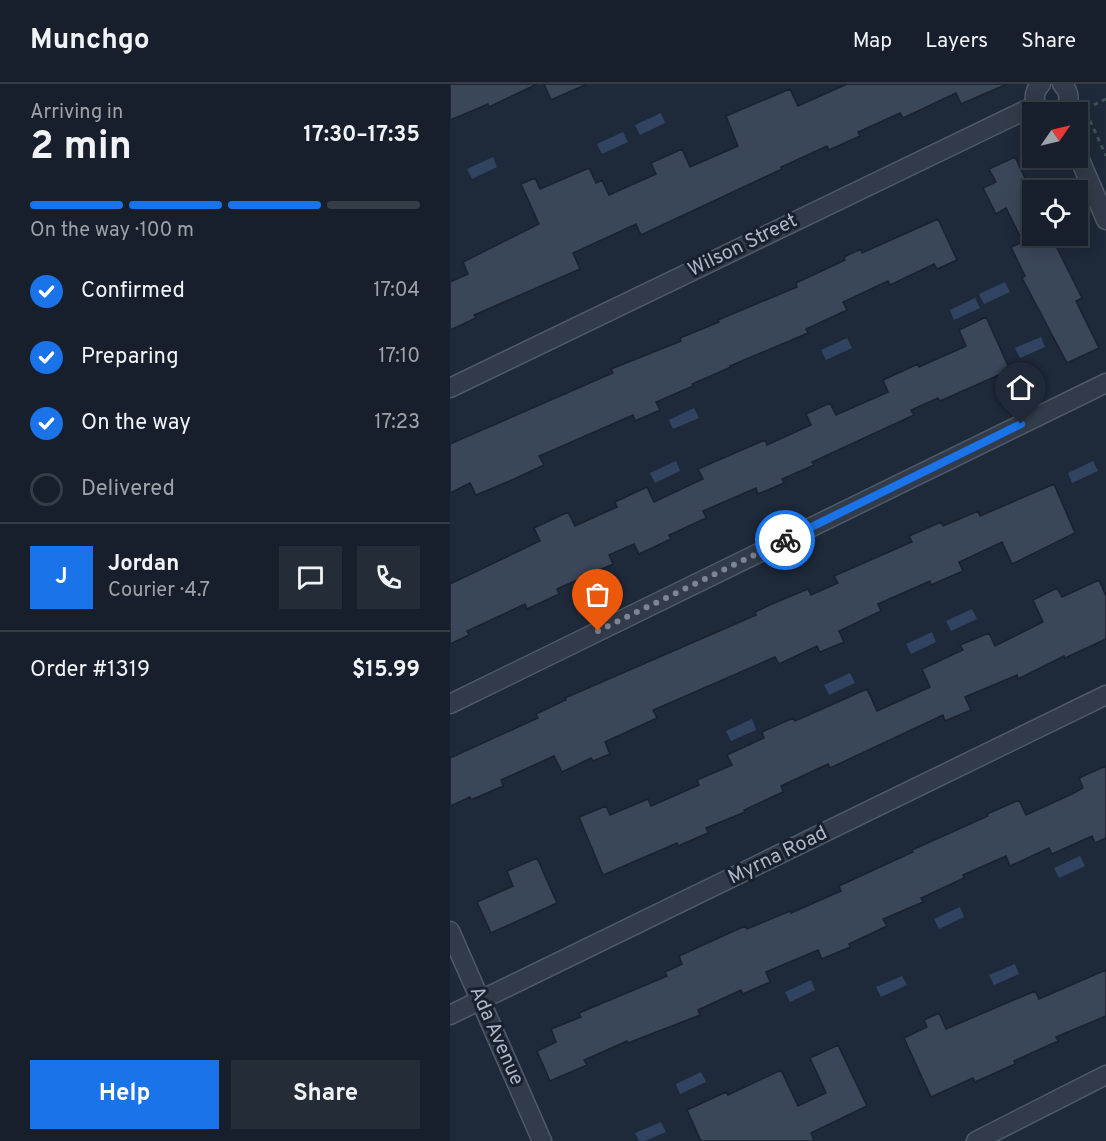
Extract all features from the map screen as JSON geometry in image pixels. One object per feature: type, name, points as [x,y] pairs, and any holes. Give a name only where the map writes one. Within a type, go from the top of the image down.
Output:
[{"type":"street","points":[[1038,102],[1035,94],[1041,84]]},
{"type":"street","points":[[1067,102],[1069,86]]},
{"type":"street","name":"Wilson Street","points":[[450,388],[1022,118]]},
{"type":"street","points":[[1083,168],[1106,220]]},
{"type":"street","points":[[450,704],[1106,382]]},
{"type":"street","name":"Myrna Road","points":[[450,1015],[1106,695]]},
{"type":"street","name":"Ada Avenue","points":[[450,931],[542,1141]]},
{"type":"street","points":[[976,1141],[1106,1075]]},
{"type":"path","points":[[1106,99],[1085,109],[1106,156]]},
{"type":"water","points":[[661,113],[665,123],[640,135],[635,125]]},
{"type":"water","points":[[623,132],[628,142],[602,154],[597,144]]},
{"type":"water","points":[[493,157],[497,167],[472,179],[467,169]]},
{"type":"water","points":[[1005,282],[1010,292],[984,304],[979,294]]},
{"type":"water","points":[[975,298],[980,308],[954,320],[950,310]]},
{"type":"water","points":[[1041,337],[1045,347],[1020,358],[1015,348]]},
{"type":"water","points":[[847,338],[852,348],[826,360],[821,350]]},
{"type":"water","points":[[694,408],[699,418],[673,429],[669,420]]},
{"type":"water","points":[[676,461],[680,471],[655,483],[650,473]]},
{"type":"water","points":[[1093,461],[1098,471],[1072,483],[1068,473]]},
{"type":"water","points":[[972,609],[977,619],[951,631],[946,621]]},
{"type":"water","points":[[932,632],[936,642],[911,654],[906,644]]},
{"type":"water","points":[[850,673],[855,683],[829,695],[824,685]]},
{"type":"water","points":[[752,719],[756,730],[731,741],[726,731]]},
{"type":"water","points":[[1080,856],[1085,866],[1059,878],[1054,868]]},
{"type":"water","points":[[960,907],[964,917],[939,929],[934,919]]},
{"type":"water","points":[[1015,964],[1019,974],[994,985],[989,975]]},
{"type":"water","points":[[902,976],[907,985],[881,997],[876,987]]},
{"type":"water","points":[[811,980],[815,990],[790,1002],[785,992]]},
{"type":"water","points":[[701,1072],[706,1082],[680,1094],[676,1084]]},
{"type":"water","points":[[661,1122],[666,1132],[645,1141],[639,1141],[635,1133]]},
{"type":"building","points":[[450,84],[537,84],[489,107],[488,104],[450,120]]},
{"type":"building","points":[[544,84],[587,84],[551,100]]},
{"type":"building","points":[[847,84],[1007,84],[961,104],[956,93],[903,118],[900,113],[858,132],[860,136],[829,150],[827,146],[641,235],[636,224],[573,253],[580,269],[474,315],[476,318],[450,330],[450,282],[468,274],[463,262],[539,224],[521,184],[535,178],[540,189],[589,168],[596,183],[602,180],[609,195],[656,174],[651,163],[682,149],[690,167],[738,146],[726,116],[790,89],[798,106]]},
{"type":"building","points":[[1015,157],[1026,180],[1022,180],[1022,240],[1006,208],[996,214],[983,188],[996,182],[989,169]]},
{"type":"building","points":[[938,219],[957,260],[937,269],[934,264],[890,285],[888,281],[843,302],[847,310],[806,329],[808,333],[730,366],[656,402],[660,410],[635,421],[633,415],[539,456],[544,465],[512,480],[476,495],[470,483],[450,493],[450,444],[613,373],[611,369],[681,341],[680,338],[719,322],[718,320],[797,287],[796,283],[845,260],[844,257],[861,249],[862,253]]},
{"type":"building","points":[[1022,242],[1022,246],[1056,246],[1082,298],[1076,301],[1099,348],[1067,363],[1022,278],[1025,276],[1011,247]]},
{"type":"building","points":[[986,317],[1010,370],[940,401],[938,398],[911,410],[914,415],[812,462],[814,465],[782,479],[784,483],[758,494],[756,488],[703,511],[706,518],[669,535],[671,539],[639,554],[634,544],[609,555],[613,564],[557,589],[559,594],[527,609],[525,604],[467,631],[469,635],[450,644],[450,584],[540,541],[534,528],[568,512],[575,526],[617,507],[615,502],[647,487],[654,502],[703,479],[698,469],[765,440],[767,445],[811,425],[806,414],[830,403],[836,415],[888,392],[883,380],[966,346],[959,330]]},
{"type":"building","points":[[1054,484],[1075,533],[1012,564],[1002,542],[959,562],[963,571],[931,585],[930,581],[878,604],[881,611],[839,631],[844,642],[820,652],[817,646],[779,664],[775,657],[653,710],[657,718],[605,742],[610,754],[593,761],[591,758],[562,772],[554,756],[501,780],[503,786],[471,800],[470,797],[450,806],[450,758],[538,718],[536,714],[566,700],[565,698],[756,615],[755,612],[779,601],[808,589],[811,595],[838,583],[834,576],[912,542],[909,536],[941,522],[943,526],[978,511],[980,516]]},
{"type":"building","points":[[1099,580],[1106,596],[1106,639],[1065,658],[1064,656],[1018,679],[1017,675],[965,697],[971,710],[945,721],[943,715],[830,768],[828,764],[781,786],[783,792],[744,810],[745,812],[706,828],[708,833],[678,846],[677,843],[603,875],[579,817],[606,806],[610,815],[648,799],[651,806],[699,785],[697,780],[732,765],[727,755],[764,738],[762,732],[793,718],[795,721],[867,689],[877,711],[930,687],[922,669],[963,650],[960,645],[989,633],[995,646],[1043,622],[1033,600],[1057,588],[1062,597]]},
{"type":"building","points":[[1106,766],[1106,838],[1095,843],[1092,836],[1052,854],[1049,848],[1010,866],[1006,856],[963,875],[964,878],[921,898],[923,902],[883,919],[887,926],[849,944],[850,947],[822,959],[818,950],[766,972],[770,982],[743,994],[741,990],[698,1010],[700,1015],[628,1043],[627,1041],[584,1060],[587,1065],[550,1081],[537,1051],[556,1042],[551,1029],[581,1017],[579,1013],[667,976],[665,972],[682,964],[679,956],[745,926],[747,929],[790,911],[791,913],[841,891],[839,886],[1019,800],[1026,815],[1083,788],[1079,778]]},
{"type":"building","points":[[537,858],[557,903],[491,933],[477,902],[513,886],[507,871]]},
{"type":"building","points":[[1106,970],[1106,1016],[1056,1037],[1058,1041],[1014,1061],[1015,1064],[975,1082],[973,1078],[931,1097],[904,1038],[927,1027],[924,1020],[939,1013],[946,1029],[1035,991],[1039,999]]},
{"type":"building","points":[[838,1045],[867,1106],[811,1133],[814,1141],[701,1141],[687,1110],[726,1092],[728,1095],[781,1070],[798,1106],[826,1093],[810,1058]]},
{"type":"way so far","points":[[598,631],[785,540]]},
{"type":"route","points":[[785,540],[1021,424]]}]
